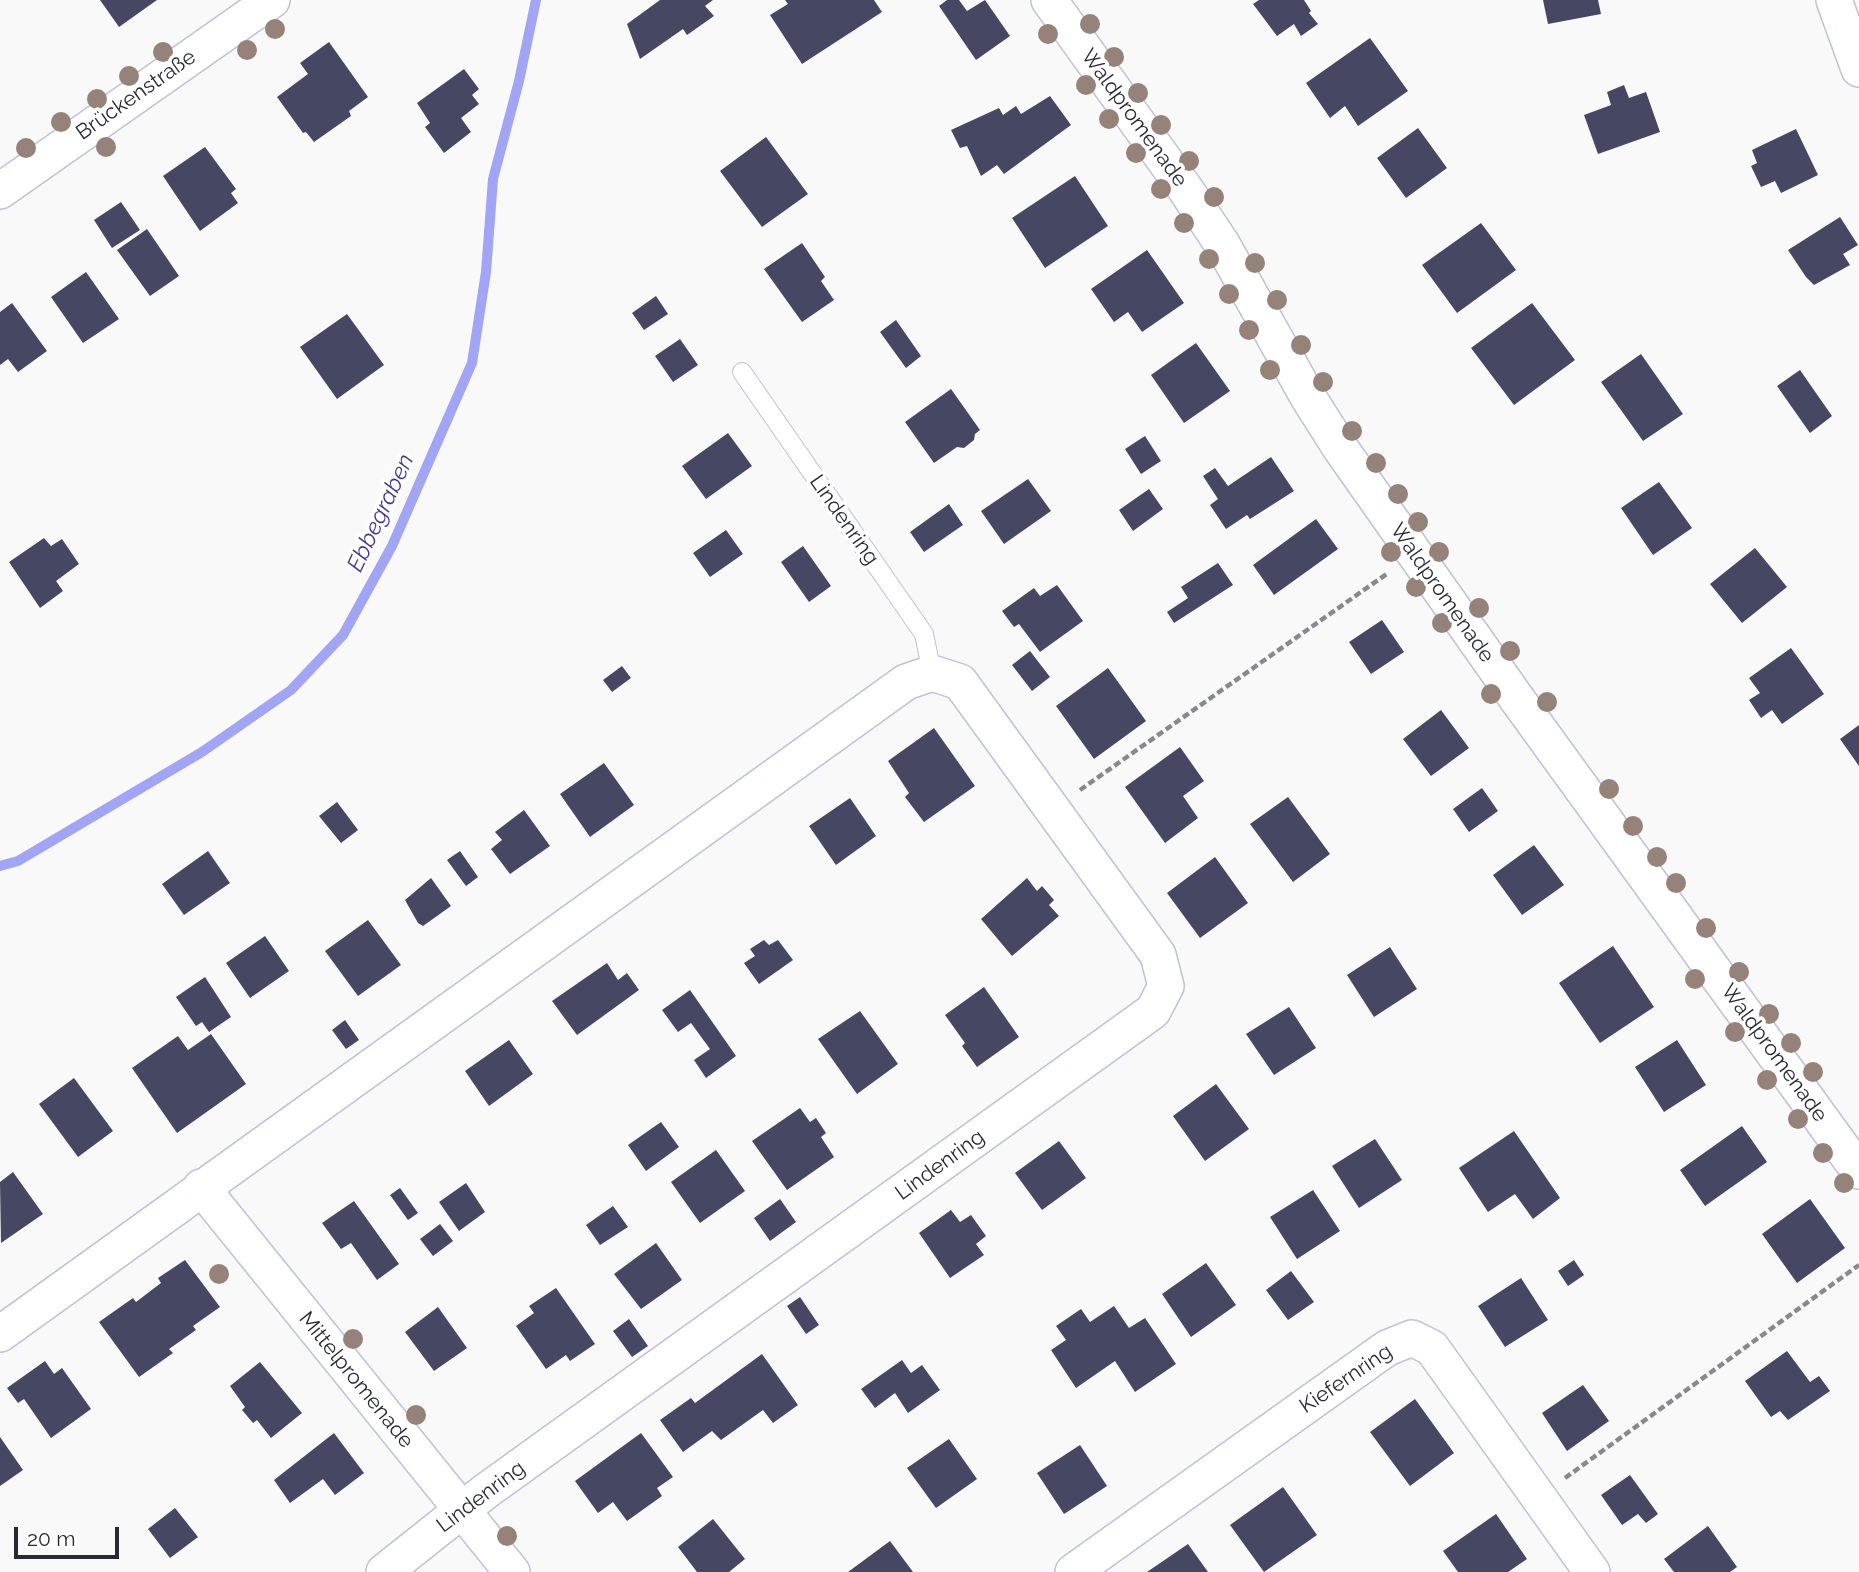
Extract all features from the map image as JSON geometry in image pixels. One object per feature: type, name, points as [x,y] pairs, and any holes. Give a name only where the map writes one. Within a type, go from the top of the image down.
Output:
[{"type":"street","name":"Brückenstraße","points":[[0,191],[272,0]]},
{"type":"street","name":"Waldpromenade","points":[[1049,0],[1222,244],[1322,420],[1415,554],[1859,1171]]},
{"type":"street","points":[[1834,0],[1859,69]]},
{"type":"street","points":[[0,1334],[906,682],[932,673]]},
{"type":"street","name":"Lindenring","points":[[384,1572],[461,1511],[1153,1011],[1166,986],[1158,955],[1054,808],[960,682],[932,673]]},
{"type":"street","name":"Mittelpromenade","points":[[201,1187],[512,1572]]},
{"type":"street","name":"Kiefernring","points":[[1073,1572],[1387,1348],[1412,1338],[1432,1348],[1592,1572]]},
{"type":"lane","name":"Lindenring","points":[[742,372],[924,634],[932,673]]},
{"type":"path","points":[[1054,808],[1415,554]]},
{"type":"path","points":[[1539,1497],[1859,1265]]},
{"type":"building","points":[[100,0],[157,0],[119,27]]},
{"type":"building","points":[[660,0],[713,0],[705,6],[714,16],[687,35],[683,29],[640,59],[627,24]]},
{"type":"building","points":[[785,0],[874,0],[882,12],[802,64],[770,15],[788,4]]},
{"type":"building","points":[[947,0],[959,0],[967,11],[985,0],[1010,36],[976,60],[939,6]]},
{"type":"building","points":[[1259,0],[1304,0],[1311,11],[1309,13],[1318,24],[1301,36],[1294,24],[1277,36],[1253,4]]},
{"type":"building","points":[[1543,0],[1598,0],[1601,14],[1548,24]]},
{"type":"building","points":[[1370,38],[1408,91],[1358,126],[1345,106],[1330,118],[1306,83]]},
{"type":"building","points":[[329,42],[368,97],[349,111],[351,116],[314,142],[306,132],[303,133],[277,97],[308,74],[300,63]]},
{"type":"building","points":[[464,69],[479,89],[472,95],[479,104],[461,118],[471,132],[444,153],[425,127],[430,123],[417,103]]},
{"type":"building","points":[[1624,85],[1629,98],[1646,92],[1660,132],[1598,154],[1584,115],[1611,105],[1607,92]]},
{"type":"building","points":[[1050,96],[1071,125],[1004,174],[997,165],[981,176],[967,146],[960,148],[951,130],[999,108],[1003,115],[1016,106],[1021,114]]},
{"type":"building","points":[[1418,128],[1447,168],[1406,198],[1377,158]]},
{"type":"building","points":[[1796,129],[1818,175],[1781,193],[1775,181],[1761,187],[1751,166],[1757,163],[1752,150]]},
{"type":"building","points":[[766,137],[808,194],[762,227],[720,171]]},
{"type":"building","points":[[205,147],[236,189],[231,193],[238,203],[200,231],[163,176]]},
{"type":"building","points":[[1075,176],[1108,226],[1045,268],[1012,218]]},
{"type":"building","points":[[121,202],[140,230],[112,248],[94,220]]},
{"type":"building","points":[[1840,217],[1858,245],[1843,254],[1850,265],[1814,285],[1788,250]]},
{"type":"building","points":[[1481,223],[1516,270],[1457,313],[1422,265]]},
{"type":"building","points":[[147,229],[179,276],[150,296],[117,250]]},
{"type":"building","points":[[802,243],[825,277],[821,281],[834,300],[802,322],[764,269]]},
{"type":"building","points":[[1147,250],[1184,303],[1142,332],[1128,312],[1114,322],[1091,289]]},
{"type":"building","points":[[86,272],[119,319],[83,343],[51,297]]},
{"type":"building","points":[[656,296],[668,314],[644,330],[632,313]]},
{"type":"building","points":[[12,303],[47,351],[18,372],[8,359],[0,365],[0,312]]},
{"type":"building","points":[[1532,303],[1575,360],[1514,405],[1471,348]]},
{"type":"building","points":[[347,314],[384,365],[337,399],[300,347]]},
{"type":"building","points":[[896,320],[921,356],[906,368],[880,332]]},
{"type":"building","points":[[680,339],[698,365],[673,382],[655,356]]},
{"type":"building","points":[[1196,343],[1230,391],[1184,423],[1151,375]]},
{"type":"building","points":[[1641,354],[1683,414],[1643,441],[1601,382]]},
{"type":"building","points":[[1800,370],[1832,416],[1810,433],[1777,386]]},
{"type":"building","points":[[951,389],[980,430],[975,434],[974,440],[964,448],[957,447],[934,463],[905,422]]},
{"type":"building","points":[[728,433],[752,466],[706,499],[682,466]]},
{"type":"building","points":[[1145,436],[1161,461],[1141,474],[1125,449]]},
{"type":"building","points":[[1271,457],[1294,491],[1250,519],[1247,515],[1226,529],[1210,505],[1218,499],[1203,476],[1215,468],[1228,486]]},
{"type":"building","points":[[1028,479],[1051,511],[1004,544],[981,511]]},
{"type":"building","points":[[1659,482],[1692,528],[1653,555],[1621,508]]},
{"type":"building","points":[[1149,489],[1163,509],[1133,531],[1119,510]]},
{"type":"building","points":[[949,504],[963,525],[924,552],[910,532]]},
{"type":"building","points":[[1316,519],[1338,549],[1274,595],[1253,565]]},
{"type":"building","points":[[726,530],[743,554],[710,577],[693,553]]},
{"type":"building","points":[[44,538],[51,546],[62,539],[79,564],[56,581],[63,591],[40,608],[9,562]]},
{"type":"building","points":[[803,546],[831,586],[809,602],[781,562]]},
{"type":"building","points":[[1755,548],[1787,587],[1742,623],[1710,584]]},
{"type":"building","points":[[1218,563],[1233,585],[1174,623],[1167,612],[1188,598],[1181,587]]},
{"type":"building","points":[[1057,585],[1083,621],[1040,652],[1019,624],[1014,627],[1002,611],[1034,588],[1040,596]]},
{"type":"building","points":[[1382,620],[1404,652],[1371,674],[1349,642]]},
{"type":"building","points":[[1791,648],[1824,694],[1782,724],[1772,710],[1761,718],[1749,700],[1760,693],[1749,678]]},
{"type":"building","points":[[1030,651],[1050,677],[1032,691],[1012,665]]},
{"type":"building","points":[[622,666],[631,678],[612,692],[603,680]]},
{"type":"building","points":[[1108,668],[1146,721],[1094,759],[1056,706]]},
{"type":"building","points":[[1441,710],[1469,748],[1431,776],[1403,739]]},
{"type":"building","points":[[1859,725],[1859,766],[1840,739]]},
{"type":"building","points":[[934,728],[975,786],[924,822],[905,797],[909,793],[888,761]]},
{"type":"building","points":[[1180,747],[1204,781],[1183,796],[1198,818],[1165,843],[1125,787]]},
{"type":"building","points":[[604,763],[634,805],[590,837],[560,794]]},
{"type":"building","points":[[1482,788],[1498,811],[1469,832],[1453,809]]},
{"type":"building","points":[[1288,797],[1330,854],[1293,882],[1250,824]]},
{"type":"building","points":[[850,798],[876,836],[836,865],[809,826]]},
{"type":"building","points":[[337,802],[358,830],[341,843],[319,816]]},
{"type":"building","points":[[524,810],[550,846],[510,874],[491,849],[502,840],[495,832]]},
{"type":"building","points":[[1534,845],[1564,885],[1522,915],[1493,875]]},
{"type":"building","points":[[208,851],[230,883],[184,915],[162,884]]},
{"type":"building","points":[[460,851],[478,877],[466,886],[447,860]]},
{"type":"building","points":[[1215,857],[1248,903],[1200,938],[1167,893]]},
{"type":"building","points":[[431,878],[451,906],[423,926],[418,923],[405,900]]},
{"type":"building","points":[[1027,878],[1037,891],[1042,886],[1054,900],[1049,905],[1059,916],[1012,956],[981,919]]},
{"type":"building","points":[[368,920],[401,965],[358,996],[325,951]]},
{"type":"building","points":[[265,936],[289,971],[250,998],[226,963]]},
{"type":"building","points":[[764,940],[769,945],[778,940],[793,960],[759,984],[744,963],[755,956],[750,949]]},
{"type":"building","points":[[1613,946],[1654,1007],[1600,1043],[1559,983]]},
{"type":"building","points":[[1390,947],[1417,989],[1374,1017],[1347,975]]},
{"type":"building","points":[[607,963],[618,980],[627,973],[639,990],[577,1035],[552,1001]]},
{"type":"building","points":[[205,977],[231,1017],[209,1032],[202,1022],[196,1026],[176,997]]},
{"type":"building","points":[[984,987],[1019,1037],[977,1067],[962,1046],[965,1043],[945,1015]]},
{"type":"building","points":[[690,990],[736,1056],[706,1078],[694,1060],[710,1049],[691,1023],[678,1032],[662,1010]]},
{"type":"building","points":[[1289,1007],[1316,1048],[1274,1075],[1246,1034]]},
{"type":"building","points":[[860,1011],[898,1064],[857,1094],[818,1039]]},
{"type":"building","points":[[345,1020],[359,1040],[346,1049],[332,1030]]},
{"type":"building","points":[[211,1034],[246,1084],[177,1133],[132,1068],[178,1036],[188,1050]]},
{"type":"building","points":[[509,1040],[533,1074],[489,1106],[465,1071]]},
{"type":"building","points":[[1677,1040],[1706,1085],[1664,1112],[1635,1067]]},
{"type":"building","points":[[74,1078],[113,1131],[78,1157],[39,1104]]},
{"type":"building","points":[[1216,1084],[1249,1129],[1205,1161],[1173,1116]]},
{"type":"building","points":[[800,1108],[810,1122],[816,1118],[826,1133],[821,1137],[834,1157],[787,1190],[752,1141]]},
{"type":"building","points":[[661,1122],[679,1147],[646,1171],[628,1145]]},
{"type":"building","points":[[1742,1126],[1767,1162],[1705,1206],[1680,1170]]},
{"type":"building","points":[[1514,1131],[1560,1198],[1533,1219],[1515,1194],[1488,1212],[1459,1168]]},
{"type":"building","points":[[1375,1139],[1402,1180],[1359,1208],[1332,1166]]},
{"type":"building","points":[[1059,1141],[1086,1178],[1042,1210],[1015,1173]]},
{"type":"building","points":[[716,1150],[745,1191],[700,1223],[671,1182]]},
{"type":"building","points":[[13,1172],[43,1214],[1,1243],[0,1182]]},
{"type":"building","points":[[466,1183],[485,1212],[459,1231],[439,1202]]},
{"type":"building","points":[[400,1188],[418,1213],[408,1220],[390,1195]]},
{"type":"building","points":[[1313,1190],[1340,1231],[1297,1259],[1270,1217]]},
{"type":"building","points":[[780,1199],[796,1222],[770,1241],[754,1218]]},
{"type":"building","points":[[1810,1199],[1845,1248],[1797,1283],[1762,1234]]},
{"type":"building","points":[[354,1201],[399,1264],[377,1280],[351,1243],[341,1249],[322,1223]]},
{"type":"building","points":[[613,1206],[628,1227],[600,1245],[586,1225]]},
{"type":"building","points":[[951,1210],[960,1222],[971,1215],[986,1236],[976,1244],[984,1255],[950,1278],[919,1233]]},
{"type":"building","points":[[440,1224],[453,1241],[433,1256],[420,1239]]},
{"type":"building","points":[[656,1243],[682,1280],[641,1309],[614,1274]]},
{"type":"building","points":[[185,1260],[220,1307],[193,1326],[196,1330],[169,1349],[173,1353],[139,1377],[99,1322],[133,1298],[136,1302],[161,1283],[158,1278]]},
{"type":"building","points":[[1574,1260],[1584,1275],[1568,1286],[1558,1271]]},
{"type":"building","points":[[1206,1263],[1236,1305],[1191,1337],[1162,1294]]},
{"type":"building","points":[[1291,1271],[1314,1302],[1288,1320],[1266,1290]]},
{"type":"building","points":[[1521,1278],[1548,1320],[1505,1347],[1478,1306]]},
{"type":"building","points":[[556,1288],[595,1344],[570,1361],[566,1355],[546,1369],[516,1326],[534,1313],[529,1306]]},
{"type":"building","points":[[800,1297],[819,1325],[806,1334],[787,1306]]},
{"type":"building","points":[[1114,1306],[1129,1328],[1145,1318],[1176,1364],[1135,1392],[1115,1361],[1076,1388],[1051,1350],[1066,1340],[1056,1326],[1081,1309],[1090,1322]]},
{"type":"building","points":[[438,1307],[467,1348],[434,1371],[405,1332]]},
{"type":"building","points":[[629,1319],[648,1346],[632,1357],[613,1331]]},
{"type":"building","points":[[1787,1351],[1810,1382],[1819,1376],[1830,1391],[1788,1420],[1780,1411],[1771,1417],[1745,1381]]},
{"type":"building","points":[[762,1354],[798,1405],[773,1423],[763,1410],[721,1440],[712,1431],[683,1452],[660,1420],[691,1398],[695,1403]]},
{"type":"building","points":[[902,1360],[911,1373],[922,1365],[940,1390],[908,1413],[895,1393],[875,1408],[861,1389]]},
{"type":"building","points":[[45,1361],[54,1374],[62,1368],[91,1409],[51,1438],[24,1399],[18,1403],[7,1388]]},
{"type":"building","points":[[260,1362],[302,1413],[271,1438],[257,1420],[253,1423],[242,1410],[245,1407],[230,1386]]},
{"type":"building","points":[[1583,1385],[1609,1421],[1567,1451],[1542,1413]]},
{"type":"building","points":[[1415,1399],[1454,1453],[1410,1486],[1370,1432]]},
{"type":"building","points":[[334,1433],[364,1473],[335,1495],[323,1479],[290,1503],[274,1480]]},
{"type":"building","points":[[641,1433],[673,1477],[657,1488],[662,1496],[627,1521],[613,1502],[598,1513],[575,1481]]},
{"type":"building","points":[[0,1437],[23,1470],[0,1486]]},
{"type":"building","points":[[949,1439],[977,1479],[936,1508],[907,1468]]},
{"type":"building","points":[[1080,1445],[1107,1486],[1064,1514],[1037,1473]]},
{"type":"building","points":[[1630,1475],[1658,1514],[1646,1523],[1638,1514],[1622,1525],[1601,1495]]},
{"type":"building","points":[[1283,1487],[1317,1535],[1264,1572],[1230,1525]]},
{"type":"building","points":[[175,1508],[198,1537],[170,1558],[148,1529]]},
{"type":"building","points":[[1496,1514],[1527,1559],[1508,1572],[1458,1572],[1443,1551]]},
{"type":"building","points":[[713,1519],[745,1559],[729,1572],[697,1572],[678,1547]]},
{"type":"building","points":[[1708,1526],[1737,1567],[1730,1572],[1674,1572],[1664,1559]]},
{"type":"building","points":[[890,1541],[913,1572],[848,1572]]},
{"type":"building","points":[[1188,1544],[1208,1572],[1147,1572]]},
{"type":"waterway","name":"Ebbegraben","points":[[0,866],[18,861],[202,752],[291,690],[343,635],[392,546],[472,363],[486,272],[493,179],[519,81],[536,0]]}]
